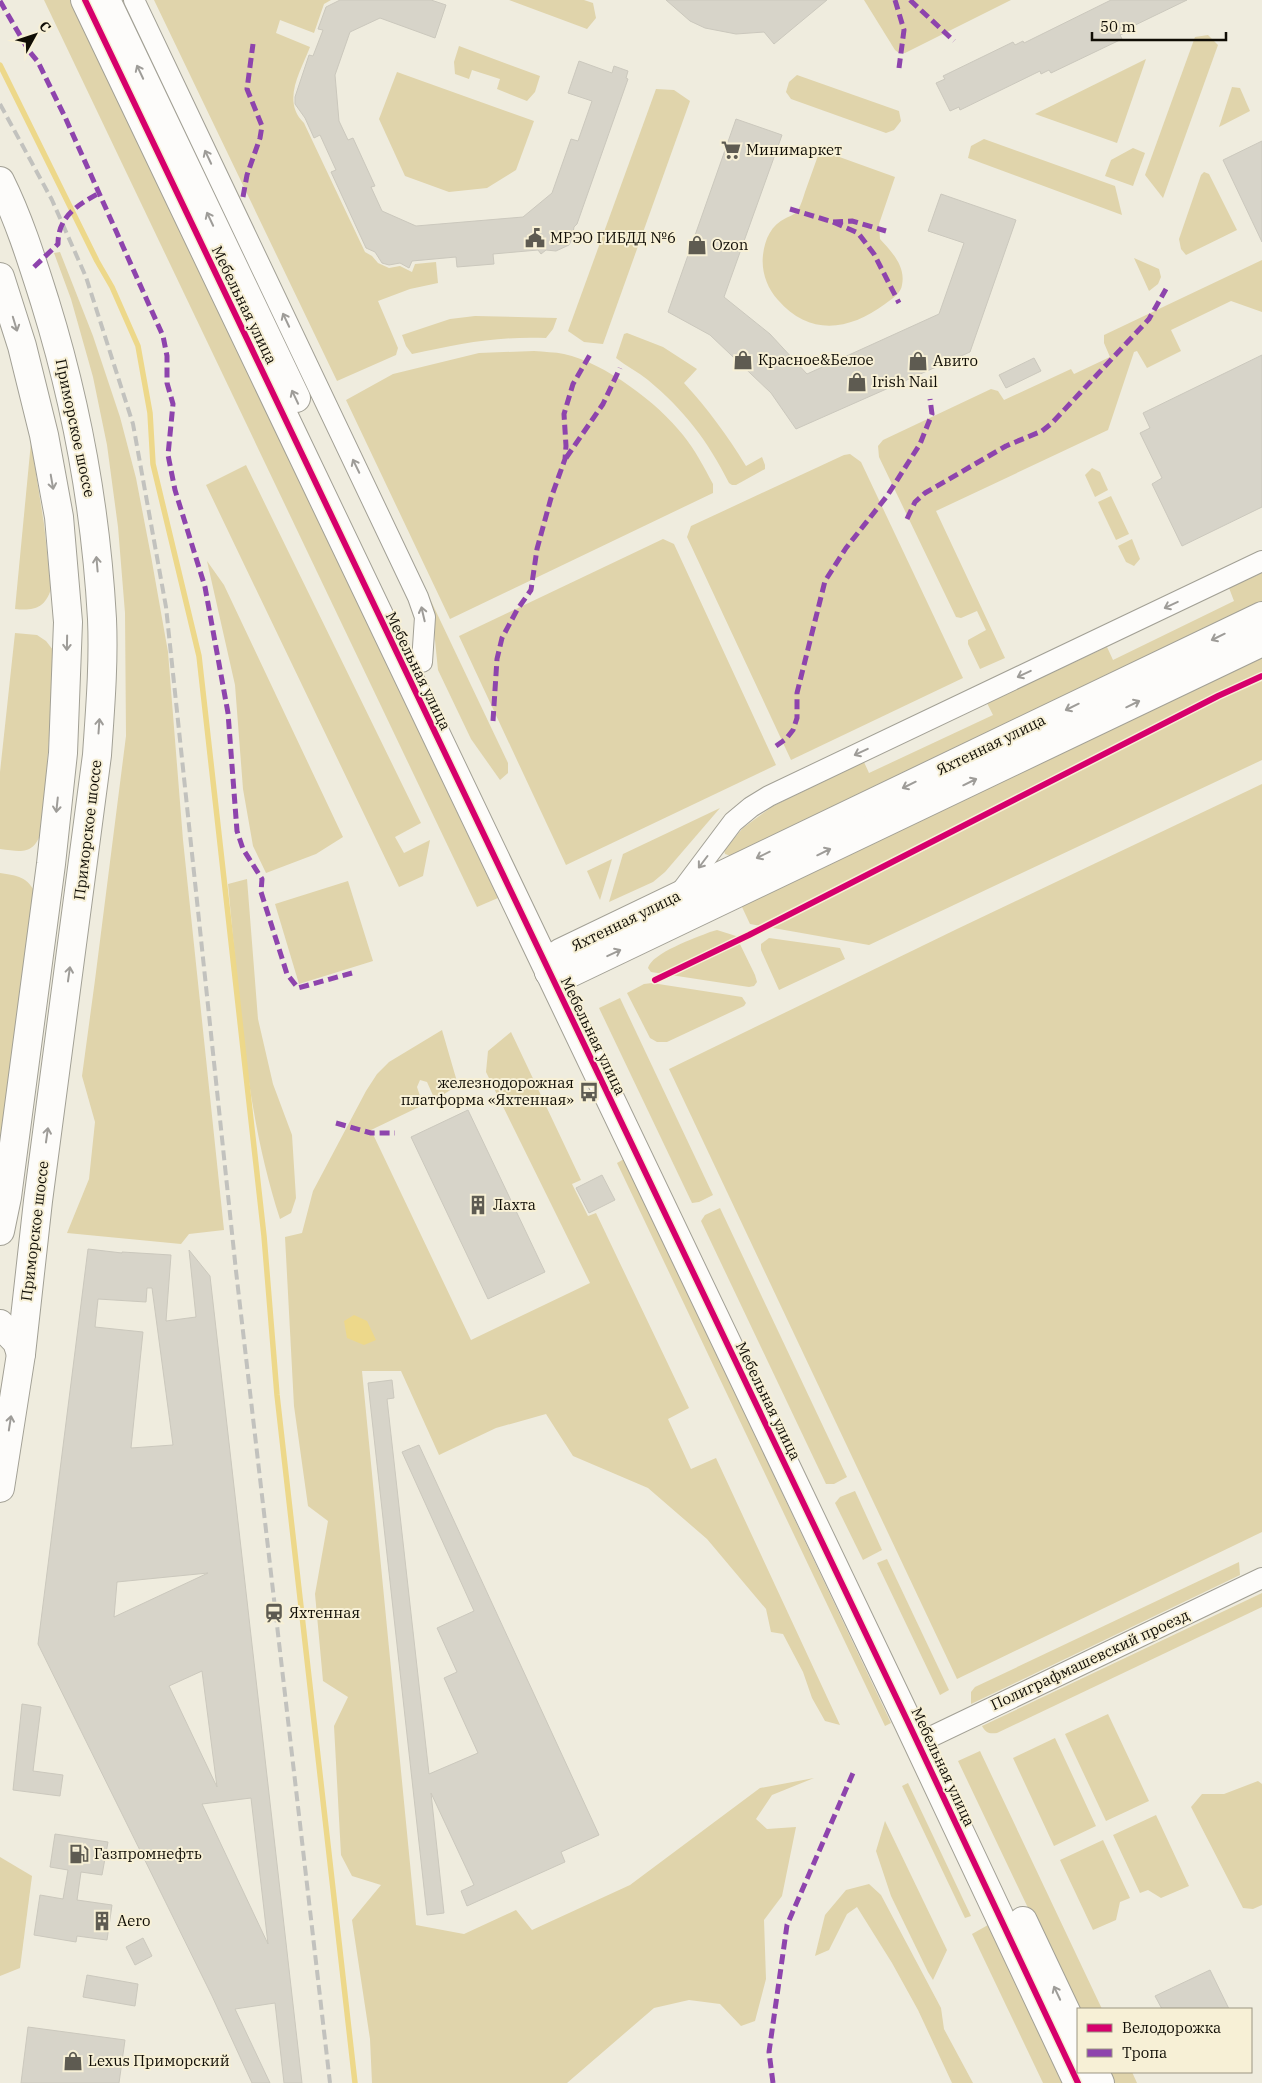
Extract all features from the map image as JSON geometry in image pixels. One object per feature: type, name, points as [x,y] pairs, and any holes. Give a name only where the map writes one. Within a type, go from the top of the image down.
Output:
[{"type":"street","name":"Мебельная улица","points":[[84,0],[560,966],[926,1739],[1078,2083]]},
{"type":"street","name":"Мебельная улица","points":[[106,0],[422,662],[560,966]]},
{"type":"street","points":[[134,0],[418,597],[425,617],[422,662]]},
{"type":"street","name":"Приморское шоссе","points":[[0,181],[34,267],[58,346],[78,427],[93,515],[102,620],[101,694],[97,755],[38,1201],[21,1354],[0,1488]]},
{"type":"street","points":[[0,277],[22,346],[44,435],[59,517],[68,622],[63,753],[51,864],[8,1188],[0,1231]]},
{"type":"street","points":[[678,895],[733,822],[751,806],[1262,561]]},
{"type":"street","name":"Яхтенная улица","points":[[560,966],[678,895],[1262,616]]},
{"type":"street","name":"Яхтенная улица","points":[[560,966],[1262,642]]},
{"type":"street","points":[[0,1324],[16,1342],[21,1354]]},
{"type":"street","name":"Полиграфмашевский проезд","points":[[926,1739],[1262,1578]]},
{"type":"street","name":"Мебельная улица","points":[[926,1739],[1077,2035]]},
{"type":"shaded area","points":[[44,0],[70,0],[498,898],[477,907]]},
{"type":"shaded area","points":[[154,0],[331,0],[324,4],[314,33],[280,20],[276,33],[310,47],[295,86],[294,105],[365,252],[378,263],[389,268],[400,266],[412,272],[415,264],[436,262],[438,283],[410,289],[378,301],[398,348],[396,355],[337,381]]},
{"type":"shaded area","points":[[509,0],[584,0],[593,3],[596,18],[587,29]]},
{"type":"shaded area","points":[[864,0],[1011,0],[905,53],[899,53],[895,50]]},
{"type":"shaded area","points":[[1208,35],[1218,45],[1163,198],[1145,175],[1195,37]]},
{"type":"shaded area","points":[[459,46],[540,76],[535,92],[527,101],[497,89],[500,79],[472,70],[469,79],[455,74],[454,62]]},
{"type":"shaded area","points":[[1146,59],[1117,143],[1035,114]]},
{"type":"shaded area","points":[[397,72],[534,121],[516,170],[487,188],[449,192],[405,176],[379,119]]},
{"type":"shaded area","points":[[797,75],[899,111],[901,121],[894,130],[886,133],[791,99],[786,92],[789,82]]},
{"type":"shaded area","points":[[1232,87],[1240,88],[1250,111],[1219,127]]},
{"type":"shaded area","points":[[656,89],[674,90],[690,101],[603,344],[584,342],[568,331]]},
{"type":"shaded area","points":[[984,139],[1115,186],[1122,215],[968,158],[971,146]]},
{"type":"shaded area","points":[[1133,148],[1145,153],[1133,186],[1105,176],[1111,160]]},
{"type":"shaded area","points":[[820,150],[895,177],[879,224],[880,239],[897,259],[903,278],[898,293],[871,313],[857,320],[830,326],[803,320],[790,312],[771,290],[764,273],[763,261],[765,243],[776,224],[796,213],[799,208]]},
{"type":"shaded area","points":[[1204,172],[1209,174],[1237,230],[1186,255],[1181,249],[1179,239],[1201,175]]},
{"type":"shaded area","points":[[60,252],[93,336],[120,417],[136,478],[168,652],[183,840],[224,1230],[189,1234],[181,1244],[67,1233],[89,1179],[95,1122],[82,1076],[126,736],[125,613],[118,527],[107,445],[93,377],[71,299],[54,253]]},
{"type":"shaded area","points":[[1134,258],[1159,269],[1161,277],[1158,284],[1149,291]]},
{"type":"shaded area","points":[[1262,260],[1262,312],[1231,301],[1171,330],[1181,351],[1147,368],[1137,351],[1134,352],[1108,430],[936,511],[1005,658],[980,669],[968,644],[968,640],[986,630],[977,611],[961,618],[956,617],[879,457],[878,446],[883,440],[991,389],[998,391],[1004,400],[1071,369],[1074,374],[1110,357],[1104,343],[1104,335]]},
{"type":"shaded area","points":[[475,316],[557,318],[553,329],[546,338],[494,340],[412,354],[406,346],[402,335],[450,319]]},
{"type":"shaded area","points":[[627,333],[663,347],[697,369],[684,383],[717,423],[746,466],[762,457],[765,469],[736,485],[729,483],[713,453],[684,415],[648,380],[616,358],[624,334]]},
{"type":"shaded area","points":[[534,351],[561,353],[580,359],[613,375],[630,386],[660,410],[687,441],[713,484],[713,493],[450,619],[346,400],[393,374],[479,353]]},
{"type":"shaded area","points":[[31,442],[44,524],[51,589],[46,600],[38,607],[33,609],[15,609]]},
{"type":"shaded area","points":[[850,454],[861,462],[963,678],[791,760],[687,537],[691,526],[844,455]]},
{"type":"shaded area","points":[[246,465],[421,823],[395,837],[404,853],[430,840],[423,876],[399,887],[206,485]]},
{"type":"shaded area","points":[[1092,468],[1100,472],[1108,490],[1095,497],[1085,475]]},
{"type":"shaded area","points":[[1111,496],[1129,534],[1116,540],[1098,502]]},
{"type":"shaded area","points":[[663,539],[674,544],[776,765],[566,865],[459,636]]},
{"type":"shaded area","points":[[1132,539],[1140,559],[1134,566],[1126,562],[1118,546]]},
{"type":"shaded area","points":[[207,561],[224,585],[343,837],[316,854],[266,873],[253,846],[243,789],[235,685]]},
{"type":"shaded area","points":[[1262,573],[1262,603],[731,856],[725,854],[724,850],[743,828],[773,806],[864,762],[869,773],[993,715],[987,703],[1107,647],[1113,660],[1234,601],[1229,588]]},
{"type":"shaded area","points":[[431,601],[508,763],[508,773],[500,780],[471,739],[438,670]]},
{"type":"shaded area","points":[[15,633],[37,635],[46,641],[53,650],[51,713],[42,830],[39,838],[31,848],[21,851],[0,849],[0,772]]},
{"type":"shaded area","points":[[1262,649],[1262,760],[869,945],[750,924],[742,907],[744,905]]},
{"type":"shaded area","points":[[1262,784],[1262,1532],[957,1679],[669,1069]]},
{"type":"shaded area","points":[[720,808],[665,872],[653,882],[609,902],[623,854]]},
{"type":"shaded area","points":[[612,859],[600,900],[587,871]]},
{"type":"shaded area","points":[[0,873],[25,880],[36,894],[0,1152]]},
{"type":"shaded area","points":[[247,879],[258,1019],[273,1084],[292,1135],[296,1198],[291,1213],[280,1219],[268,1178],[251,1096],[236,969],[228,884]]},
{"type":"shaded area","points":[[348,881],[373,961],[299,984],[275,904]]},
{"type":"shaded area","points":[[717,930],[736,936],[755,975],[757,982],[754,986],[749,987],[651,972],[648,968],[651,962],[665,952]]},
{"type":"shaded area","points":[[769,938],[840,948],[845,959],[779,990],[761,950],[761,944]]},
{"type":"shaded area","points":[[652,983],[742,997],[746,1003],[744,1006],[667,1042],[657,1042],[650,1038],[627,993],[644,984]]},
{"type":"shaded area","points":[[620,998],[713,1195],[699,1202],[692,1203],[599,1008]]},
{"type":"shaded area","points":[[442,1030],[458,1085],[435,1100],[427,1082],[420,1080],[417,1087],[423,1105],[371,1130],[471,1340],[590,1283],[486,1072],[488,1051],[511,1032],[581,1180],[572,1184],[588,1216],[596,1213],[689,1408],[668,1419],[691,1469],[716,1458],[840,1725],[825,1721],[812,1698],[803,1672],[783,1634],[771,1632],[766,1609],[707,1539],[648,1488],[573,1456],[546,1414],[496,1428],[439,1455],[401,1371],[362,1371],[416,1925],[464,1934],[516,1910],[532,1930],[630,1885],[760,1788],[814,1778],[772,1795],[756,1819],[767,1829],[796,1827],[782,1896],[764,1920],[766,1979],[755,2021],[741,2026],[720,2004],[689,2000],[654,2008],[567,2083],[372,2083],[370,2039],[352,1920],[381,1885],[352,1876],[341,1855],[334,1726],[348,1697],[323,1681],[315,1594],[328,1521],[308,1506],[294,1406],[285,1237],[302,1233],[313,1191],[377,1074],[389,1062]]},
{"type":"shaded area","points":[[624,1159],[891,1723],[885,1726],[617,1163]]},
{"type":"shaded area","points":[[720,1208],[847,1477],[834,1484],[826,1484],[701,1221],[705,1215]]},
{"type":"shaded area","points":[[354,1315],[367,1321],[376,1340],[364,1345],[347,1338],[344,1321]]},
{"type":"shaded area","points":[[855,1491],[882,1550],[863,1560],[835,1503],[840,1497]]},
{"type":"shaded area","points":[[887,1559],[949,1690],[940,1695],[877,1563]]},
{"type":"shaded area","points":[[1239,1562],[1240,1575],[971,1704],[971,1692],[975,1687]]},
{"type":"shaded area","points":[[1262,1593],[1262,1607],[997,1733],[988,1732],[982,1726]]},
{"type":"shaded area","points":[[1108,1714],[1149,1801],[1106,1821],[1065,1734]]},
{"type":"shaded area","points":[[1055,1738],[1096,1826],[1054,1846],[1013,1758]]},
{"type":"shaded area","points":[[980,1751],[1102,2008],[1077,2008],[1077,2011],[958,1761]]},
{"type":"shaded area","points":[[1258,1781],[1262,1784],[1262,1905],[1253,1909],[1243,1908],[1191,1807],[1202,1794],[1224,1794]]},
{"type":"shaded area","points":[[908,1783],[971,1916],[965,1918],[902,1786]]},
{"type":"shaded area","points":[[1156,1815],[1189,1886],[1161,1898],[1148,1890],[1140,1893],[1113,1835]]},
{"type":"shaded area","points":[[885,1821],[947,1950],[933,1980],[891,1896],[876,1851]]},
{"type":"shaded area","points":[[1103,1840],[1130,1898],[1120,1902],[1116,1920],[1093,1930],[1060,1860]]},
{"type":"shaded area","points":[[0,1857],[32,1876],[20,1968],[0,1976]]},
{"type":"shaded area","points":[[869,1884],[881,1895],[941,2008],[944,2029],[973,2083],[952,2083],[918,2010],[892,1963],[857,1907],[847,1914],[829,1950],[815,1956],[825,1915],[846,1890]]},
{"type":"shaded area","points":[[988,1925],[1064,2083],[1043,2083],[972,1934]]},
{"type":"shaded area","points":[[1107,2073],[1132,2073],[1137,2083],[1112,2083]]},
{"type":"building","points":[[340,0],[431,0],[446,5],[435,38],[380,18],[350,32],[335,75],[339,121],[348,140],[353,138],[375,186],[371,187],[382,211],[416,226],[523,217],[552,193],[571,139],[578,141],[592,101],[568,93],[579,61],[612,73],[614,66],[628,71],[626,78],[628,79],[569,245],[556,251],[546,250],[541,254],[538,250],[493,254],[494,264],[457,267],[456,257],[412,261],[409,268],[400,263],[389,265],[382,263],[375,252],[366,248],[331,172],[336,170],[320,135],[314,138],[305,118],[295,104],[295,97],[309,55],[313,56],[323,30],[318,29],[326,7]]},
{"type":"building","points":[[666,0],[827,0],[774,44],[764,32],[736,34],[705,28],[690,21]]},
{"type":"building","points":[[1111,0],[1187,0],[1127,29],[1129,31],[1120,35],[1122,39],[1051,73],[1049,70],[1041,74],[1040,71],[960,110],[959,107],[950,111],[936,83],[945,79],[943,76],[1013,42],[1015,45],[1023,41],[1024,43]]},
{"type":"building","points":[[736,119],[782,135],[724,297],[770,334],[807,374],[939,314],[964,243],[928,231],[941,194],[1016,220],[970,352],[796,429],[771,393],[710,335],[668,312]]},
{"type":"building","points":[[1262,141],[1262,242],[1223,160]]},
{"type":"building","points":[[1262,355],[1262,507],[1182,546],[1152,484],[1162,478],[1140,433],[1150,428],[1143,413]]},
{"type":"building","points":[[1034,358],[1041,371],[1006,388],[999,375]]},
{"type":"building","name":"Лахта","points":[[468,1110],[545,1272],[488,1299],[411,1137]]},
{"type":"building","points":[[602,1175],[615,1200],[589,1213],[576,1188]]},
{"type":"building","points":[[88,1249],[122,1253],[171,1255],[166,1321],[196,1317],[189,1250],[210,1276],[302,2083],[284,2083],[275,2003],[235,2009],[270,2083],[252,2083],[212,1996],[38,1644]],"holes":[[[147,1288],[152,1288],[173,1445],[131,1448],[143,1332],[95,1327],[98,1299],[146,1302]],[[208,1573],[114,1617],[117,1582]],[[202,1671],[217,1787],[169,1686]],[[251,1798],[268,1944],[202,1804]]]},
{"type":"building","points":[[392,1380],[394,1398],[387,1399],[429,1774],[478,1753],[444,1678],[457,1672],[437,1628],[474,1611],[402,1452],[419,1445],[599,1835],[561,1852],[565,1862],[467,1906],[461,1891],[474,1885],[431,1793],[444,1913],[427,1915],[368,1383]]},
{"type":"building","points":[[22,1704],[41,1707],[33,1771],[63,1775],[60,1796],[13,1790]]},
{"type":"building","points":[[55,1834],[108,1842],[102,1875],[81,1872],[77,1900],[112,1905],[107,1940],[77,1936],[76,1942],[34,1935],[40,1895],[63,1899],[68,1870],[50,1867]]},
{"type":"building","points":[[143,1938],[152,1956],[135,1965],[126,1947]]},
{"type":"building","points":[[1210,1970],[1229,2008],[1161,2008],[1155,1996]]},
{"type":"building","points":[[87,1975],[138,1984],[135,2006],[83,1997]]},
{"type":"building","name":"Lexus Приморский","points":[[28,2027],[125,2040],[119,2083],[21,2083]]},
{"type":"waterway","points":[[0,65],[97,261],[112,287],[138,346],[150,413],[153,464],[199,656],[264,1236],[277,1395],[355,2083]]},
{"type":"railway","points":[[0,104],[52,200],[86,277],[133,424],[166,607],[236,1271],[330,2083]]},
{"type":"marked path","points":[[895,0],[904,30],[899,68]]},
{"type":"marked path","points":[[910,0],[954,41]]},
{"type":"marked path","points":[[0,1],[29,51],[38,62],[65,117],[163,336],[167,356],[167,383],[173,404],[168,455],[175,490],[205,587],[228,713],[237,831],[243,849],[262,879],[261,892],[287,974],[298,988],[352,973]]},
{"type":"marked path","points":[[243,197],[247,175],[260,138],[262,126],[247,89],[253,44]]},
{"type":"marked path","points":[[34,267],[58,244],[61,226],[65,219],[77,207],[99,193]]},
{"type":"marked path","points":[[790,209],[833,222],[852,221],[886,231]]},
{"type":"marked path","points":[[833,222],[858,233],[874,254],[899,303]]},
{"type":"marked path","points":[[907,519],[915,502],[925,493],[1006,446],[1042,431],[1052,423],[1149,319],[1166,289]]},
{"type":"marked path","points":[[493,721],[497,659],[502,638],[517,610],[531,590],[537,549],[551,498],[565,459],[564,414],[573,384],[591,353]]},
{"type":"marked path","points":[[566,458],[603,404],[620,368]]},
{"type":"marked path","points":[[776,746],[786,739],[793,730],[797,718],[797,693],[825,581],[846,548],[887,496],[920,444],[932,414],[930,399]]},
{"type":"marked path","points":[[336,1123],[371,1133],[395,1133]]},
{"type":"marked path","points":[[773,2083],[769,2052],[787,1925],[853,1773]]},
{"type":"cycle path","points":[[85,0],[907,1720],[1078,2083]]},
{"type":"cycle path","points":[[655,980],[749,935],[1218,696],[1262,676]]},
{"type":"place","name":"Минимаркет","points":[[731,150]]},
{"type":"place","name":"МРЭО ГИБДД №6","points":[[535,238]]},
{"type":"place","name":"Ozon","points":[[697,245]]},
{"type":"place","name":"Красное&Белое","points":[[743,360]]},
{"type":"place","name":"Авито","points":[[918,361]]},
{"type":"place","name":"Irish Nail","points":[[857,382]]},
{"type":"place","name":"железнодорожная платформа «Яхтенная»","points":[[589,1092]]},
{"type":"place","name":"Лахта","points":[[478,1205]]},
{"type":"place","name":"Яхтенная","points":[[274,1613]]},
{"type":"place","name":"Газпромнефть","points":[[79,1854]]},
{"type":"place","name":"Aero","points":[[102,1921]]},
{"type":"place","name":"Lexus Приморский","points":[[73,2061]]}]
